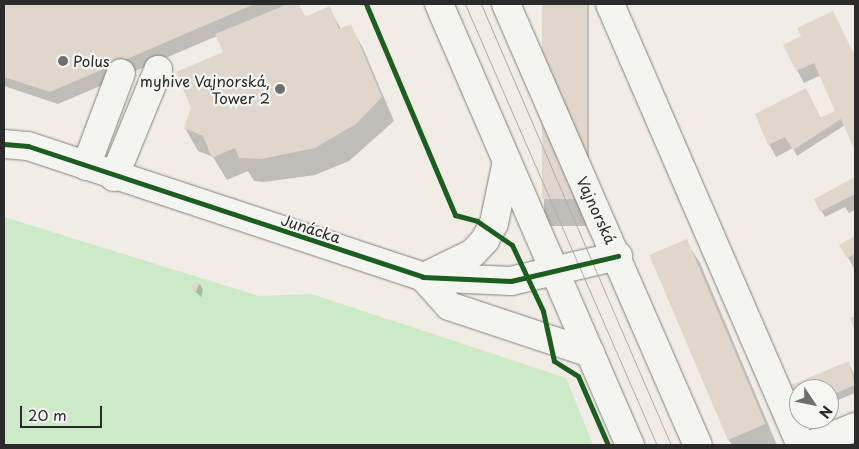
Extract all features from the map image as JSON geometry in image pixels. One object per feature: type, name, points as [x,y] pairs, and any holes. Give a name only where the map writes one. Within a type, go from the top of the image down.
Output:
[{"type":"street","points":[[438,4],[630,445]]},
{"type":"street","name":"Vajnorská","points":[[506,4],[618,256],[698,445]]},
{"type":"street","points":[[610,4],[800,445]]},
{"type":"street","points":[[114,176],[158,70]]},
{"type":"street","points":[[77,163],[110,77]]},
{"type":"street","points":[[4,124],[16,145]]},
{"type":"street","name":"Junácka","points":[[16,145],[77,163],[423,277],[496,282],[556,272],[618,256]]},
{"type":"street","points":[[507,161],[494,223],[485,240],[473,253],[423,277],[449,306],[590,353]]},
{"type":"street","points":[[811,445],[855,427]]},
{"type":"green space","points":[[4,217],[259,296],[312,294],[566,378],[593,445],[4,445]]},
{"type":"building","name":"Polus","points":[[4,4],[255,4],[50,92],[4,77]]},
{"type":"building","name":"myhive Vajnorská, Tower 2","points":[[288,4],[299,4],[305,17],[330,6],[339,29],[351,24],[382,97],[356,124],[315,148],[261,159],[239,158],[235,148],[212,158],[203,136],[184,128],[191,108],[176,72],[223,52],[215,34]]},
{"type":"building","points":[[542,4],[587,4],[587,199],[542,199]]},
{"type":"building","points":[[833,11],[855,57],[855,151],[841,119],[793,150],[785,137],[768,145],[755,114],[806,88],[820,118],[835,111],[814,63],[796,71],[783,45],[801,36],[797,28]]},
{"type":"building","points":[[855,177],[855,194],[820,212],[814,199]]},
{"type":"building","points":[[855,236],[855,254],[847,258],[839,245]]},
{"type":"building","points":[[687,239],[766,424],[728,440],[649,255]]},
{"type":"building","points":[[195,281],[200,283],[196,291],[192,289]]},
{"type":"building","points":[[855,316],[855,331],[850,318]]},
{"type":"building","points":[[849,361],[855,385],[839,392],[839,379],[806,379]]},
{"type":"building","points":[[789,386],[789,395],[784,388]]},
{"type":"tram line","points":[[465,4],[657,445]]},
{"type":"tram line","points":[[481,4],[671,445]]},
{"type":"cycle path","points":[[366,4],[455,215],[477,221],[512,245],[543,311],[554,361],[578,376],[608,445]]},
{"type":"cycle path","points":[[4,144],[28,146],[423,277],[511,281],[618,256]]},
{"type":"place","name":"Polus","points":[[63,61]]},
{"type":"place","name":"myhive Vajnorská, Tower 2","points":[[280,89]]}]
